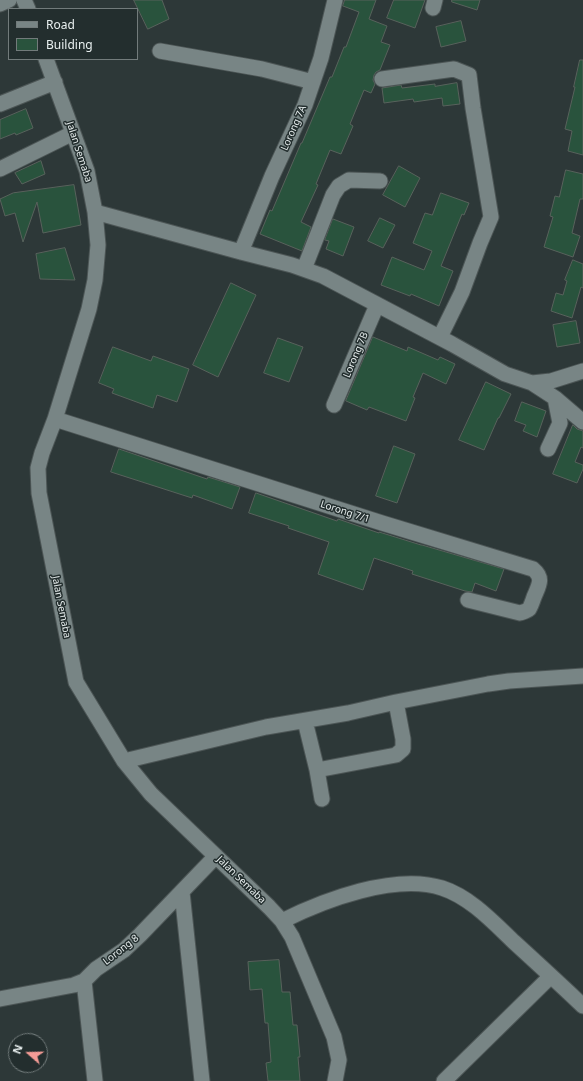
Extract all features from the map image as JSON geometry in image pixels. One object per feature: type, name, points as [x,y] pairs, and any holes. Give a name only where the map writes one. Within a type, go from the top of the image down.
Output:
[{"type":"street","points":[[0,4],[9,0]]},
{"type":"street","name":"Lorong 7A","points":[[241,252],[272,176],[305,104],[321,58],[335,0]]},
{"type":"street","points":[[160,51],[262,70],[313,82]]},
{"type":"street","name":"Jalan Semaba","points":[[46,60],[87,171],[95,212],[98,245],[95,280],[89,310],[38,468],[39,494],[76,682],[124,761],[151,794],[282,920],[292,937],[334,1037],[339,1060],[335,1081]]},
{"type":"street","points":[[382,79],[454,69],[469,75],[491,217],[462,292],[440,337]]},
{"type":"street","points":[[0,104],[55,82]]},
{"type":"street","points":[[0,169],[73,133]]},
{"type":"street","points":[[304,269],[333,195],[339,186],[349,180],[380,182]]},
{"type":"street","points":[[95,212],[292,265],[323,276],[440,337],[505,374],[532,383],[555,398],[583,422]]},
{"type":"street","name":"Lorong 7B","points":[[334,405],[377,305]]},
{"type":"street","points":[[532,383],[551,381],[583,371]]},
{"type":"street","points":[[548,449],[560,423],[555,398]]},
{"type":"street","name":"Lorong 7/1","points":[[55,419],[382,523],[533,569],[538,573],[540,578],[539,586],[529,608],[520,613],[468,600]]},
{"type":"street","points":[[124,761],[266,727],[348,713],[488,684],[509,681],[583,676]]},
{"type":"street","points":[[317,770],[396,754],[403,749],[403,739],[396,702]]},
{"type":"street","points":[[305,721],[317,770],[322,799]]},
{"type":"street","name":"Lorong 8","points":[[0,999],[74,985],[84,981],[135,940],[216,856]]},
{"type":"street","points":[[282,920],[306,909],[356,892],[384,886],[424,884],[443,888],[460,896],[481,911],[583,1006]]},
{"type":"street","points":[[182,892],[202,1081]]},
{"type":"street","points":[[444,1081],[551,976]]},
{"type":"street","points":[[84,981],[95,1081]]},
{"type":"building","points":[[134,0],[162,0],[169,19],[148,29]]},
{"type":"building","points":[[345,0],[376,0],[369,19],[387,26],[381,42],[390,45],[380,70],[374,75],[373,80],[375,84],[371,93],[364,90],[350,124],[353,126],[341,154],[330,150],[316,184],[318,185],[301,222],[311,227],[302,251],[260,234],[270,210],[272,211],[330,77],[332,77],[344,47],[346,47],[359,12],[343,6]]},
{"type":"building","points":[[394,0],[425,0],[415,28],[387,18]]},
{"type":"building","points":[[452,0],[480,0],[477,10],[452,2]]},
{"type":"building","points":[[461,21],[466,41],[441,47],[436,27]]},
{"type":"building","points":[[580,60],[583,60],[583,155],[568,151],[572,131],[565,129]]},
{"type":"building","points":[[457,83],[460,104],[443,106],[442,98],[414,102],[413,99],[384,103],[382,88],[401,85],[402,88]]},
{"type":"building","points":[[26,109],[33,128],[16,135],[15,133],[0,139],[0,120]]},
{"type":"building","points":[[41,161],[45,174],[22,184],[15,173]]},
{"type":"building","points":[[399,166],[420,178],[405,207],[383,195]]},
{"type":"building","points":[[566,170],[583,174],[583,199],[580,199],[572,233],[580,236],[573,257],[544,247],[553,217],[550,216],[555,196],[559,197]]},
{"type":"building","points":[[74,185],[81,225],[43,233],[37,202],[23,242],[15,213],[5,216],[0,199],[13,193]]},
{"type":"building","points":[[441,193],[469,203],[464,215],[462,214],[441,266],[453,271],[439,306],[411,294],[410,296],[381,285],[392,257],[424,270],[432,251],[413,243],[425,213],[432,215]]},
{"type":"building","points":[[380,218],[395,225],[383,248],[368,241]]},
{"type":"building","points":[[333,219],[354,227],[343,256],[326,249],[329,241],[325,240]]},
{"type":"building","points":[[65,248],[75,280],[40,279],[36,254]]},
{"type":"building","points":[[573,260],[583,264],[583,288],[581,287],[572,318],[551,311],[556,293],[563,295],[567,281],[565,280]]},
{"type":"building","points":[[231,283],[256,295],[218,377],[193,365]]},
{"type":"building","points":[[576,321],[580,343],[557,347],[553,325]]},
{"type":"building","points":[[373,337],[407,351],[408,347],[438,360],[440,357],[455,364],[446,384],[423,373],[413,397],[415,398],[406,421],[369,407],[367,410],[346,401]]},
{"type":"building","points":[[278,338],[303,347],[289,382],[264,373]]},
{"type":"building","points":[[113,347],[151,361],[153,356],[189,369],[177,402],[157,395],[153,408],[112,393],[114,389],[99,383]]},
{"type":"building","points":[[486,382],[511,394],[498,418],[484,450],[459,440]]},
{"type":"building","points":[[522,402],[546,411],[537,437],[523,431],[526,425],[515,421]]},
{"type":"building","points":[[573,425],[577,429],[583,431],[583,448],[581,447],[575,462],[583,465],[583,469],[577,483],[553,474]]},
{"type":"building","points":[[394,446],[415,454],[397,503],[376,496]]},
{"type":"building","points":[[119,449],[207,479],[208,477],[240,487],[232,509],[193,495],[192,498],[111,472]]},
{"type":"building","points":[[256,493],[337,521],[338,519],[379,533],[504,569],[496,591],[475,583],[472,592],[412,574],[413,571],[374,558],[363,590],[318,574],[329,542],[288,528],[289,526],[249,513]]},
{"type":"building","points":[[279,960],[282,992],[290,992],[293,1025],[297,1025],[300,1057],[298,1057],[300,1081],[268,1081],[266,1063],[271,1062],[268,1023],[265,1023],[262,989],[250,990],[248,962]]}]
